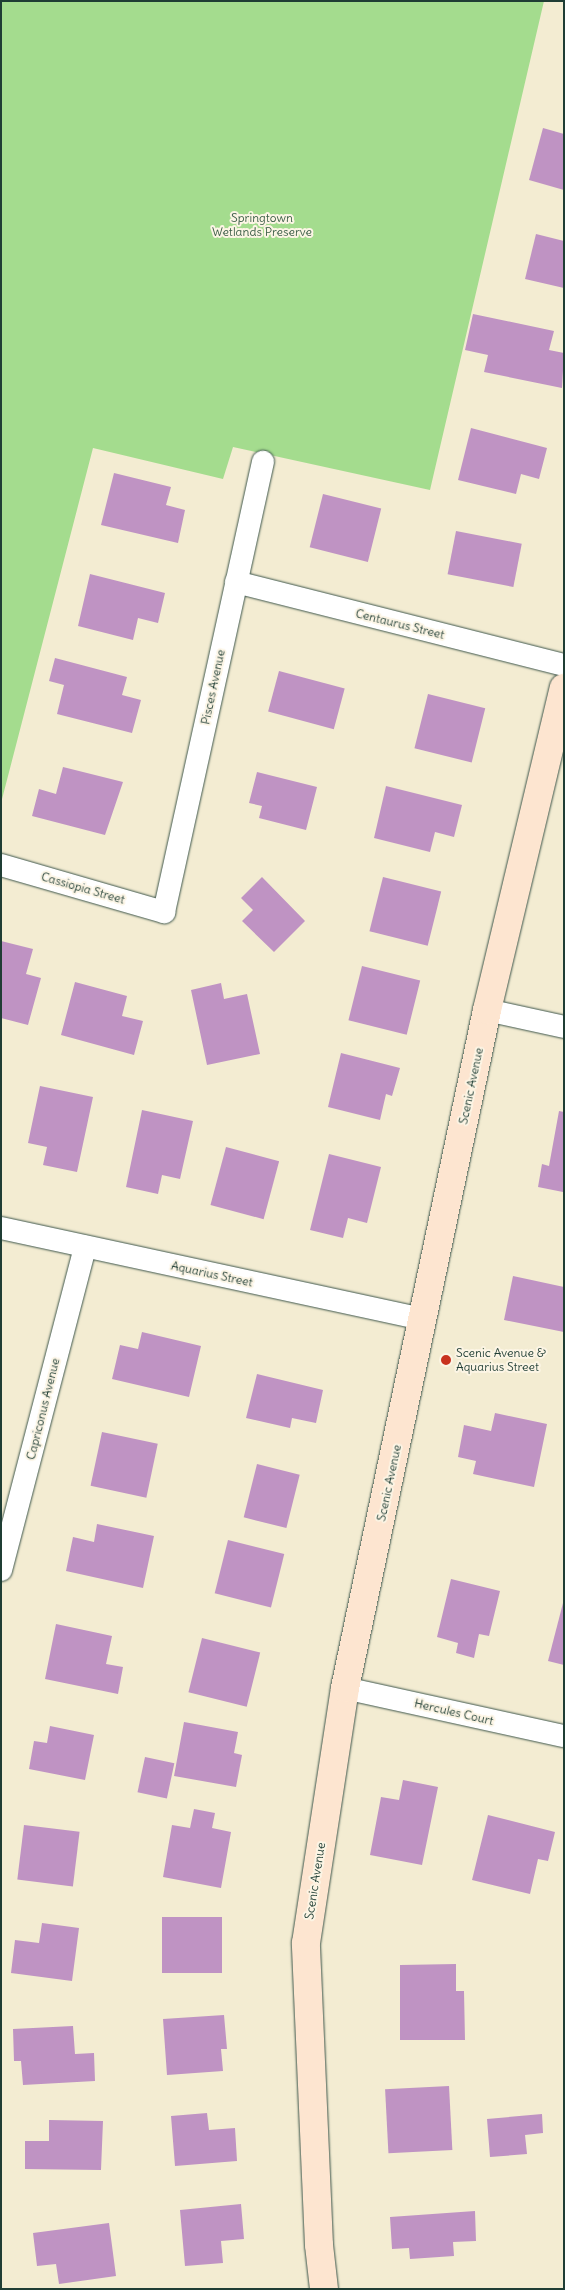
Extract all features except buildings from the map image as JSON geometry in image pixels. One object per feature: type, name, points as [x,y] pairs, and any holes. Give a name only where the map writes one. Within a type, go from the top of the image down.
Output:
[{"type":"street","name":"Pisces Avenue","points":[[164,912],[262,462]]},
{"type":"street","name":"Centaurus Street","points":[[236,582],[564,665]]},
{"type":"street","name":"Scenic Avenue","points":[[324,2289],[319,2245],[306,1943],[345,1688],[424,1319],[487,1010],[564,688]]},
{"type":"street","name":"Cassiopia Street","points":[[1,865],[164,912]]},
{"type":"street","points":[[487,1010],[564,1027]]},
{"type":"street","name":"Aquarius Street","points":[[1,1228],[424,1319]]},
{"type":"street","name":"Capriconus Avenue","points":[[1,1570],[84,1247]]},
{"type":"street","name":"Hercules Court","points":[[345,1688],[564,1736]]},
{"type":"green space","name":"Springtown Wetlands Preserve","points":[[1,1],[544,1],[430,490],[233,447],[223,479],[93,448],[1,803]]},
{"type":"place","name":"Scenic Avenue & Aquarius Street","points":[[446,1360]]}]
